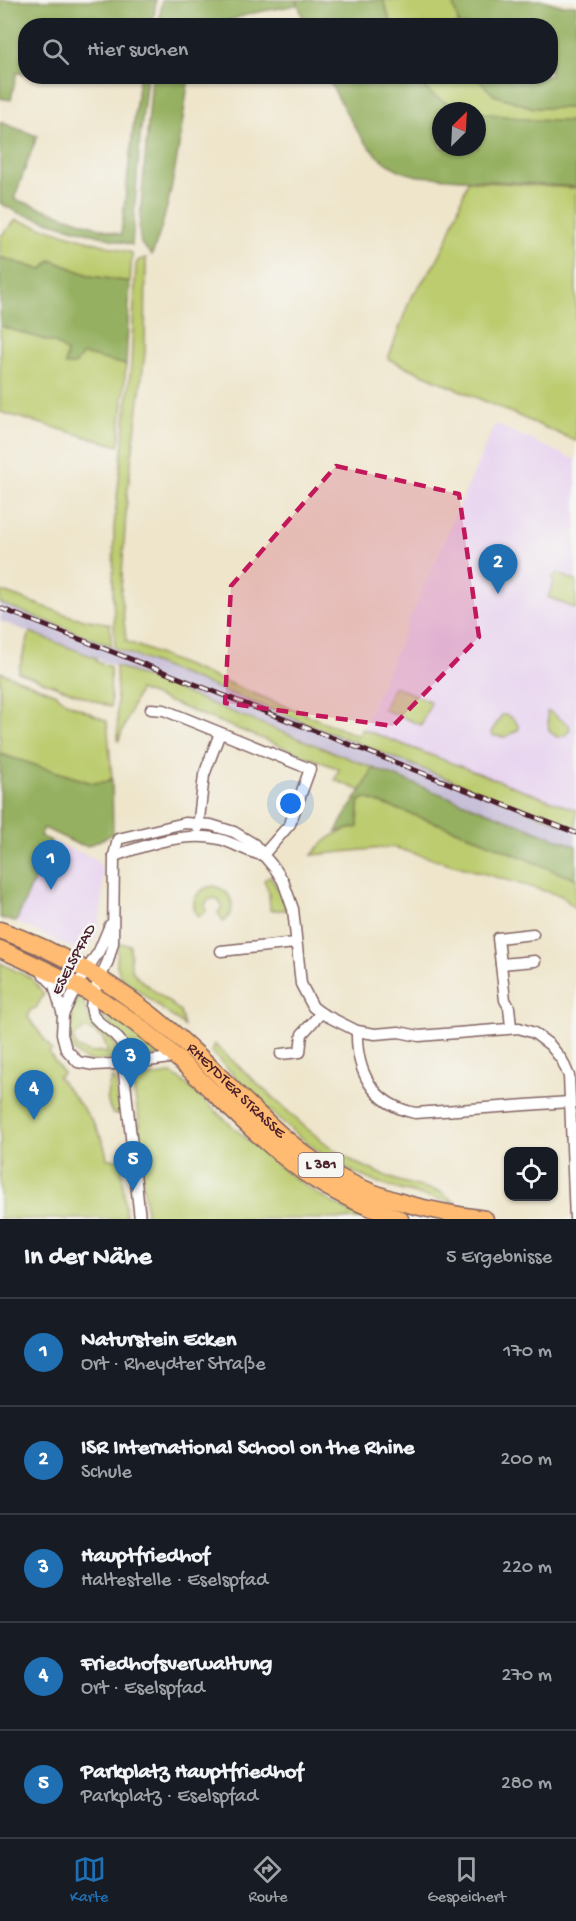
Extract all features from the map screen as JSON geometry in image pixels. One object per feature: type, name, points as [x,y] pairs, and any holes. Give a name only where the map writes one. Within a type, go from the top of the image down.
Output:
[{"type":"main road","name":"RHEYDTER STRASSE","points":[[0,930],[94,974],[147,1011],[176,1035],[281,1135],[314,1161],[342,1178],[372,1192],[414,1206],[485,1219]]},
{"type":"main road","name":"RHEYDTER STRASSE","points":[[0,949],[93,994],[136,1024],[176,1057],[254,1130],[307,1174],[335,1192],[366,1207],[400,1219]]},
{"type":"street","points":[[151,709],[164,710],[310,769],[290,824],[263,855]]},
{"type":"street","points":[[198,837],[204,775],[220,733]]},
{"type":"street","points":[[198,823],[234,832],[254,844],[276,870],[287,889],[293,909],[301,984],[313,1007],[321,1013],[357,1030],[375,1034],[399,1032],[419,1035],[511,1027],[534,1033],[556,1052],[569,1076],[575,1219]]},
{"type":"street","name":"ESELSPFAD","points":[[63,1015],[77,985],[108,961],[113,943],[114,856],[118,839],[171,825],[198,823]]},
{"type":"street","points":[[114,856],[178,838],[198,837],[220,840],[263,855]]},
{"type":"street","name":"ESELSPFAD","points":[[113,919],[94,974],[91,1010],[100,1023],[121,1042],[124,1050],[123,1064],[140,1219]]},
{"type":"street","points":[[511,1027],[509,1007],[505,1000],[498,938],[533,934]]},
{"type":"street","points":[[221,951],[295,943]]},
{"type":"street","name":"ESELSPFAD","points":[[24,960],[49,979],[58,994],[63,1015],[64,1044],[73,1059],[88,1065],[123,1064],[176,1057]]},
{"type":"street","points":[[501,964],[535,961]]},
{"type":"street","points":[[281,1054],[300,1052],[302,1034],[321,1013]]},
{"type":"street","points":[[357,1030],[358,1061],[364,1076],[381,1097],[404,1111],[415,1113],[569,1102]]},
{"type":"highlighted area","points":[[336,466],[459,494],[479,637],[393,726],[225,703],[231,586]]},
{"type":"shaded area","points":[[495,424],[576,460],[576,810],[362,729]]},
{"type":"shaded area","points":[[0,603],[576,829],[576,846],[0,621]]},
{"type":"shaded area","points":[[51,841],[94,858],[101,866],[102,905],[98,927],[93,942],[84,950],[77,950],[16,922]]},
{"type":"green space","points":[[0,0],[156,0],[154,18],[18,18],[18,72],[11,100],[0,98]]},
{"type":"green space","points":[[162,0],[296,0],[297,5],[236,18],[160,18]]},
{"type":"green space","points":[[297,0],[383,0],[389,18],[303,18]]},
{"type":"green space","points":[[383,0],[452,0],[457,18],[389,18]]},
{"type":"green space","points":[[452,0],[543,0],[560,5],[576,5],[576,108],[534,108],[494,95],[483,84],[558,84],[558,18],[457,18]]},
{"type":"green space","points":[[138,84],[146,84],[132,245],[19,213],[0,203],[0,122],[37,136],[14,199],[121,235]]},
{"type":"green space","points":[[151,84],[188,84],[171,189],[152,255],[141,244],[139,230]]},
{"type":"green space","points":[[331,84],[422,84],[434,96],[445,102],[432,102],[432,156],[486,156],[486,113],[532,120],[576,122],[576,187],[419,176],[399,170],[385,161],[364,141]]},
{"type":"green space","points":[[420,84],[483,84],[494,95],[534,108],[576,108],[576,122],[486,114],[486,102],[444,102],[427,92]]},
{"type":"green space","points":[[468,181],[576,188],[576,441],[388,359],[410,299],[436,262],[447,240]]},
{"type":"green space","points":[[16,220],[132,253],[130,282],[91,276],[51,260],[42,270],[0,257],[0,237]]},
{"type":"green space","points":[[0,257],[42,270],[51,260],[91,276],[130,282],[126,365],[83,354],[75,365],[65,365],[67,352],[55,343],[0,326]]},
{"type":"green space","points":[[146,258],[145,352],[127,496],[121,590],[126,641],[358,736],[362,729],[576,810],[576,829],[115,648],[114,527],[131,366],[136,264],[139,260]]},
{"type":"green space","points":[[0,326],[55,343],[67,352],[65,364],[83,354],[126,365],[119,446],[0,412]]},
{"type":"green space","points":[[557,573],[576,581],[576,609],[548,597],[554,582],[552,579]]},
{"type":"green space","points":[[0,591],[73,617],[110,624],[111,646],[0,603]]},
{"type":"green space","points":[[30,632],[96,658],[97,662],[110,667],[111,707],[18,672]]},
{"type":"green space","points":[[116,666],[373,768],[362,791],[335,780],[339,769],[139,690],[118,742]]},
{"type":"green space","points":[[0,672],[56,694],[66,702],[107,721],[112,778],[106,782],[92,783],[0,754]]},
{"type":"green space","points":[[394,686],[431,702],[421,725],[383,709]]},
{"type":"green space","points":[[549,711],[569,725],[570,730],[564,736],[557,737],[549,731],[547,712]]},
{"type":"green space","points":[[502,715],[513,719],[519,729],[506,737],[494,736],[491,732]]},
{"type":"green space","points":[[0,754],[92,783],[106,782],[112,778],[113,834],[88,846],[77,844],[44,828],[40,836],[51,841],[16,922],[0,918]]},
{"type":"green space","points":[[373,768],[576,846],[576,878],[467,834],[366,798],[359,801],[358,827],[336,832]]},
{"type":"green space","points":[[366,798],[467,834],[576,878],[576,909],[562,896],[392,847],[312,855],[332,836],[358,827],[359,801]]},
{"type":"green space","points":[[270,876],[281,894],[286,910],[270,910],[269,893],[264,880]]},
{"type":"green space","points":[[214,886],[226,892],[231,901],[231,912],[224,922],[218,913],[222,907],[218,899],[208,901],[205,905],[206,911],[198,917],[195,911],[194,901],[199,893]]},
{"type":"green space","points":[[118,943],[130,945],[131,969],[138,978],[180,1011],[184,1026],[120,976],[117,965]]},
{"type":"green space","points":[[0,963],[31,978],[44,994],[36,1008],[30,1010],[28,1017],[52,1050],[49,1053],[63,1073],[58,1077],[81,1105],[101,1136],[107,1159],[121,1159],[126,1219],[0,1219]]},
{"type":"green space","points":[[81,996],[91,1022],[113,1041],[117,1050],[111,1059],[94,1061],[81,1057],[73,1049],[68,1037],[67,1025],[69,1012],[74,1002]],"holes":[[[86,1028],[104,1040],[107,1054],[100,1051],[91,1053],[77,1048],[73,1038]]]},
{"type":"green space","points":[[96,1005],[112,1014],[115,1019],[162,1056],[131,1057],[124,1038],[98,1014]]},
{"type":"green space","points":[[214,1044],[305,1127],[333,1149],[356,1163],[398,1181],[441,1192],[456,1203],[386,1186],[347,1169],[328,1157],[292,1130],[243,1084],[211,1052]]},
{"type":"green space","points":[[171,1074],[180,1079],[268,1158],[292,1176],[342,1208],[368,1219],[147,1219],[137,1126],[140,1125],[132,1079]]},
{"type":"green space","points":[[112,1078],[116,1084],[120,1110],[118,1114],[113,1114],[110,1110],[108,1100]]},
{"type":"railway","points":[[0,608],[576,833]]},
{"type":"place","name":"ISR International School on the Rhine","points":[[498,594]]},
{"type":"place","name":"Naturstein Ecken","points":[[51,890]]},
{"type":"place","name":"Hauptfriedhof","points":[[131,1088]]},
{"type":"place","name":"Friedhofsverwaltung","points":[[34,1120]]},
{"type":"place","name":"Parkplatz Hauptfriedhof","points":[[133,1191]]}]
